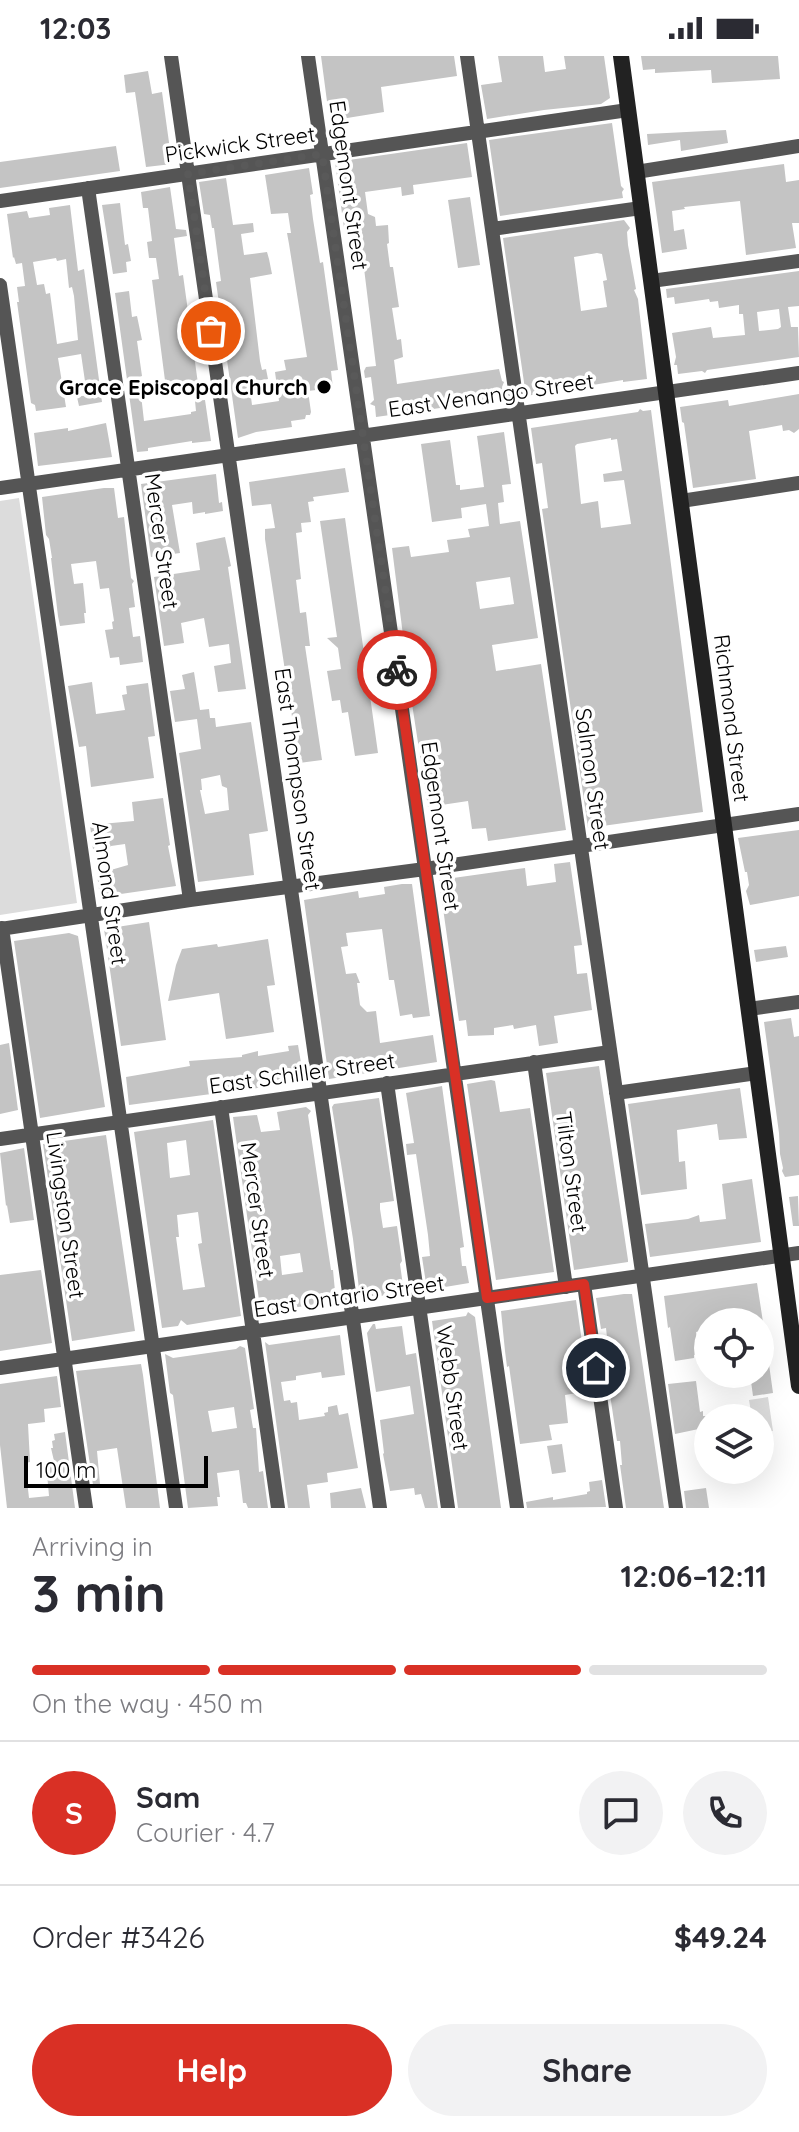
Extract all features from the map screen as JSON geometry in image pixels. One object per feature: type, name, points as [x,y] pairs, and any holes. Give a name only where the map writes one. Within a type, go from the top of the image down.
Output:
[{"type":"main road","name":"Richmond Street","points":[[621,56],[799,1386]]},
{"type":"street","name":"East Thompson Street","points":[[171,56],[380,1508]]},
{"type":"street","name":"Edgemont Street","points":[[308,56],[517,1508]]},
{"type":"street","name":"Salmon Street","points":[[467,56],[676,1508]]},
{"type":"street","name":"Pickwick Street","points":[[0,201],[628,110]]},
{"type":"street","points":[[636,172],[799,146]]},
{"type":"street","name":"Mercer Street","points":[[88,188],[190,900]]},
{"type":"street","points":[[492,229],[641,208]]},
{"type":"street","points":[[651,281],[799,261]]},
{"type":"street","name":"Almond Street","points":[[0,285],[176,1508]]},
{"type":"street","name":"East Venango Street","points":[[0,488],[799,373]]},
{"type":"street","points":[[681,501],[799,483]]},
{"type":"street","points":[[1,928],[799,814]]},
{"type":"street","name":"Livingston Street","points":[[1,928],[86,1508]]},
{"type":"street","points":[[749,1009],[799,1002]]},
{"type":"street","name":"East Schiller Street","points":[[0,1139],[610,1052]]},
{"type":"street","name":"Tilton Street","points":[[534,1062],[566,1287]]},
{"type":"street","points":[[616,1093],[757,1073]]},
{"type":"street","name":"Webb Street","points":[[387,1083],[448,1508]]},
{"type":"street","name":"Mercer Street","points":[[221,1107],[278,1508]]},
{"type":"street","name":"East Ontario Street","points":[[0,1368],[799,1253]]},
{"type":"street","points":[[584,1284],[616,1508]]},
{"type":"shaded area","points":[[19,498],[77,903],[0,915],[0,501]]},
{"type":"shaded area","points":[[768,1397],[769,1404],[750,1404],[749,1400]]},
{"type":"building","points":[[321,56],[454,56],[457,76],[381,87],[384,112],[341,119],[339,108],[328,109]]},
{"type":"building","points":[[498,56],[543,56],[545,72],[566,69],[564,56],[604,56],[610,98],[601,104],[487,119],[481,85],[502,82]]},
{"type":"building","points":[[641,56],[778,56],[780,79],[712,83],[711,70],[655,73],[655,69],[643,70]]},
{"type":"building","points":[[148,71],[152,94],[162,92],[172,164],[146,167],[135,92],[126,93],[124,75]]},
{"type":"building","points":[[612,123],[623,198],[500,216],[489,140]]},
{"type":"building","points":[[726,130],[728,143],[681,151],[680,140],[648,145],[647,134]]},
{"type":"building","points":[[467,143],[472,177],[413,185],[414,194],[402,196],[401,187],[365,192],[368,214],[375,217],[376,226],[388,225],[390,267],[393,267],[399,307],[392,308],[403,357],[394,360],[397,384],[499,369],[504,382],[504,399],[376,417],[375,406],[370,404],[374,400],[371,377],[365,378],[364,371],[366,367],[376,366],[363,260],[356,228],[344,228],[335,162]]},
{"type":"building","points":[[116,146],[120,171],[0,188],[0,162]]},
{"type":"building","points":[[784,164],[786,182],[799,180],[799,223],[792,223],[796,248],[746,255],[740,201],[672,211],[674,231],[684,229],[687,249],[662,253],[652,182]]},
{"type":"building","points":[[309,168],[313,219],[320,263],[323,262],[338,370],[331,371],[333,388],[308,391],[311,412],[305,419],[291,421],[292,427],[238,438],[216,282],[221,281],[214,228],[210,215],[204,214],[199,182],[226,178],[233,225],[253,223],[254,232],[241,234],[244,255],[267,252],[269,259],[272,274],[250,278],[260,361],[268,379],[249,382],[252,405],[279,401],[275,372],[286,370],[284,360],[307,357],[287,233],[291,233],[288,213],[271,214],[265,175]]},
{"type":"building","points":[[170,187],[176,229],[186,230],[187,236],[174,238],[179,276],[183,275],[199,391],[167,396],[152,280],[159,279],[156,258],[149,258],[147,242],[152,241],[148,208],[143,208],[141,192]]},
{"type":"building","points":[[470,197],[480,265],[458,268],[448,200]]},
{"type":"building","points":[[120,203],[125,245],[128,244],[131,261],[126,262],[127,272],[113,274],[102,205]]},
{"type":"building","points":[[70,205],[78,271],[84,269],[102,402],[79,406],[77,397],[87,395],[81,354],[58,358],[66,407],[36,411],[31,403],[17,302],[17,287],[25,286],[22,263],[16,264],[13,258],[7,214],[27,211],[29,218],[50,215],[49,208]],"holes":[[[56,258],[57,261],[66,259],[69,288],[72,287],[74,296],[78,340],[57,344],[50,293],[46,294],[44,284],[37,285],[33,262]]]},
{"type":"building","points":[[624,220],[630,228],[627,232],[628,245],[647,379],[526,396],[503,238]],"holes":[[[602,254],[607,280],[603,281],[607,307],[581,311],[574,257]]]},
{"type":"building","points":[[799,271],[799,306],[788,307],[791,327],[798,327],[799,357],[707,370],[705,373],[678,374],[677,365],[674,365],[676,357],[672,333],[711,327],[713,338],[745,335],[743,314],[739,314],[739,305],[719,308],[718,301],[710,302],[709,299],[675,304],[674,297],[667,298],[666,289]],"holes":[[[779,309],[781,327],[759,331],[757,312]]]},
{"type":"building","points":[[129,291],[132,317],[137,316],[142,340],[137,341],[144,421],[191,414],[196,411],[195,401],[205,400],[211,441],[192,441],[137,452],[115,293]]},
{"type":"building","points":[[799,394],[799,429],[794,433],[783,431],[782,425],[749,431],[756,479],[693,488],[680,407],[728,400],[729,406]]},
{"type":"building","points":[[640,409],[651,410],[703,812],[588,828],[542,509],[548,508],[542,463],[536,464],[531,428],[638,412]],"holes":[[[617,439],[622,471],[603,474],[604,482],[624,480],[631,524],[601,528],[598,501],[581,504],[575,446]]]},
{"type":"building","points":[[106,423],[112,457],[38,466],[34,433],[68,428],[68,431]]},
{"type":"building","points":[[504,432],[511,484],[502,485],[504,502],[498,503],[500,524],[520,521],[538,638],[492,645],[496,671],[541,664],[566,830],[488,841],[486,828],[472,829],[468,801],[428,807],[392,548],[409,546],[411,557],[449,552],[447,540],[470,537],[468,529],[489,526],[486,504],[461,508],[462,518],[432,522],[421,444],[450,440],[456,485],[460,485],[460,490],[484,487],[477,436]],"holes":[[[510,577],[514,604],[480,609],[476,582]]]},
{"type":"building","points":[[345,468],[349,492],[313,497],[314,501],[308,502],[311,522],[301,523],[302,532],[296,533],[301,579],[296,580],[300,613],[306,612],[310,646],[305,646],[322,760],[299,763],[265,539],[265,529],[275,528],[271,504],[252,506],[249,482]]},
{"type":"building","points":[[216,474],[219,503],[222,502],[223,511],[193,514],[192,502],[172,505],[180,553],[151,557],[141,484]]},
{"type":"building","points":[[114,488],[118,518],[124,517],[131,578],[134,581],[135,607],[129,608],[133,637],[140,636],[143,662],[120,665],[119,657],[110,658],[105,630],[113,629],[114,621],[109,588],[100,589],[96,561],[71,564],[74,584],[83,583],[85,623],[60,626],[42,497]]},
{"type":"building","points":[[345,518],[378,753],[355,756],[348,712],[342,713],[340,700],[332,701],[327,671],[341,669],[338,648],[327,638],[337,637],[320,521]]},
{"type":"building","points":[[225,537],[246,689],[218,692],[214,666],[231,663],[229,644],[209,647],[204,618],[181,623],[184,643],[164,646],[154,577],[200,570],[196,543]]},
{"type":"building","points":[[194,672],[200,710],[209,709],[216,727],[251,722],[268,831],[249,834],[254,875],[198,882],[179,753],[201,749],[197,719],[175,722],[170,691],[185,689],[182,675]],"holes":[[[220,775],[222,786],[227,788],[229,810],[205,814],[201,779]]]},
{"type":"building","points":[[92,682],[96,714],[125,710],[122,695],[127,694],[126,686],[148,683],[155,736],[148,737],[154,778],[91,787],[86,746],[79,747],[68,686]]},
{"type":"building","points":[[163,798],[176,886],[100,897],[97,874],[128,865],[125,844],[93,849],[90,825],[134,821],[132,802]]},
{"type":"building","points":[[799,830],[799,896],[750,905],[746,891],[749,885],[747,872],[738,838]]},
{"type":"building","points":[[570,862],[582,945],[574,946],[577,974],[587,973],[592,1010],[554,1016],[558,1043],[539,1046],[536,1025],[514,1029],[513,1025],[494,1028],[494,1035],[468,1036],[466,1020],[459,1021],[439,880],[525,868],[527,886],[556,882],[554,864]]},
{"type":"building","points":[[412,884],[430,1016],[400,1016],[394,980],[389,980],[382,929],[346,933],[348,946],[341,947],[346,974],[356,973],[360,983],[357,983],[360,1005],[367,1012],[376,1011],[380,1043],[433,1035],[437,1062],[329,1079],[304,900],[358,891],[359,898],[385,894],[384,887]]},
{"type":"building","points":[[149,922],[166,1040],[121,1046],[104,929]]},
{"type":"building","points":[[69,933],[78,936],[105,1107],[40,1118],[14,941]]},
{"type":"building","points":[[268,939],[275,985],[267,986],[274,1032],[226,1039],[219,993],[168,1001],[182,949]]},
{"type":"building","points":[[786,946],[788,957],[756,962],[754,950]]},
{"type":"building","points":[[791,1018],[794,1037],[799,1036],[799,1175],[785,1177],[764,1022]]},
{"type":"building","points":[[9,1043],[18,1110],[0,1114],[0,1045]]},
{"type":"building","points":[[298,1045],[302,1082],[129,1105],[126,1077],[190,1066],[189,1061],[242,1057],[258,1051],[258,1056],[289,1051],[288,1046]]},
{"type":"building","points":[[599,1066],[628,1262],[574,1270],[546,1073]]},
{"type":"building","points":[[495,1081],[500,1112],[530,1108],[554,1272],[496,1280],[467,1084]]},
{"type":"building","points":[[442,1086],[464,1247],[460,1248],[462,1266],[466,1266],[469,1283],[427,1290],[422,1257],[430,1256],[428,1235],[416,1154],[407,1155],[406,1144],[414,1143],[406,1093]]},
{"type":"building","points":[[740,1088],[747,1138],[719,1140],[717,1124],[677,1130],[679,1162],[685,1161],[687,1189],[641,1195],[628,1104]]},
{"type":"building","points":[[379,1098],[394,1201],[380,1203],[380,1209],[383,1228],[397,1226],[404,1293],[371,1297],[372,1304],[361,1299],[332,1107],[334,1104]]},
{"type":"building","points":[[306,1107],[311,1111],[308,1115],[336,1302],[261,1314],[233,1117],[257,1115],[261,1132],[280,1130],[277,1112]],"holes":[[[300,1253],[303,1272],[282,1275],[280,1256]]]},
{"type":"building","points":[[213,1120],[241,1316],[187,1325],[181,1320],[178,1326],[162,1328],[134,1132]],"holes":[[[186,1140],[190,1175],[170,1178],[167,1143]],[[198,1212],[202,1243],[198,1244],[205,1287],[183,1290],[176,1237],[179,1237],[177,1215]]]},
{"type":"building","points":[[106,1135],[135,1331],[72,1341],[43,1144]]},
{"type":"building","points":[[24,1148],[34,1220],[10,1223],[0,1153]]},
{"type":"building","points":[[752,1179],[761,1242],[650,1257],[645,1224],[699,1215],[700,1222],[726,1219],[722,1184]]},
{"type":"building","points":[[798,1196],[799,1226],[793,1226],[789,1197]]},
{"type":"building","points":[[41,1270],[52,1343],[0,1351],[0,1275]]},
{"type":"building","points":[[757,1283],[761,1308],[694,1308],[694,1358],[675,1361],[664,1296]]},
{"type":"building","points":[[632,1294],[664,1508],[626,1508],[620,1441],[617,1441],[604,1355],[609,1355],[606,1328],[601,1329],[596,1298]]},
{"type":"building","points":[[576,1300],[589,1391],[565,1395],[568,1423],[549,1425],[552,1440],[520,1444],[501,1311]]},
{"type":"building","points":[[468,1312],[475,1317],[501,1508],[458,1508],[432,1321],[466,1316]]},
{"type":"building","points":[[373,1324],[376,1329],[402,1326],[406,1355],[416,1353],[438,1508],[425,1508],[421,1494],[415,1495],[414,1488],[390,1491],[380,1420],[414,1414],[410,1386],[376,1392],[367,1333]]},
{"type":"building","points":[[340,1335],[345,1375],[322,1378],[321,1372],[281,1382],[284,1401],[297,1402],[299,1420],[325,1416],[328,1407],[337,1405],[339,1415],[348,1413],[358,1468],[327,1473],[328,1482],[307,1485],[310,1508],[288,1508],[265,1342],[269,1345]]},
{"type":"building","points":[[240,1346],[245,1348],[254,1409],[250,1410],[253,1428],[256,1428],[259,1472],[263,1471],[268,1508],[248,1508],[243,1503],[239,1470],[217,1473],[218,1506],[188,1508],[165,1354],[173,1358]],"holes":[[[234,1407],[237,1428],[212,1432],[208,1411]]]},
{"type":"building","points":[[141,1364],[160,1508],[126,1508],[117,1448],[97,1451],[100,1484],[93,1485],[76,1371]]},
{"type":"building","points":[[57,1376],[61,1407],[44,1409],[45,1422],[28,1424],[30,1462],[25,1463],[29,1498],[49,1496],[46,1462],[54,1461],[51,1448],[54,1434],[65,1432],[75,1508],[7,1508],[0,1445],[0,1384]]},
{"type":"building","points":[[694,1381],[699,1404],[694,1404],[694,1430],[675,1434],[668,1384]]},
{"type":"building","points":[[752,1388],[772,1388],[773,1393],[753,1396]]},
{"type":"building","points":[[562,1444],[566,1472],[552,1474],[547,1446]]},
{"type":"building","points":[[602,1480],[606,1507],[527,1508],[526,1502],[587,1494],[590,1491],[589,1482]]},
{"type":"building","points":[[361,1488],[366,1508],[331,1508],[330,1493]]},
{"type":"building","points":[[706,1488],[709,1508],[686,1508],[684,1491]]},
{"type":"way so far","points":[[211,331],[188,174],[322,154],[397,670]]},
{"type":"place","name":"Grace Episcopal Church","points":[[324,387]]},
{"type":"route","points":[[397,670],[487,1298],[584,1284],[596,1368]]}]
